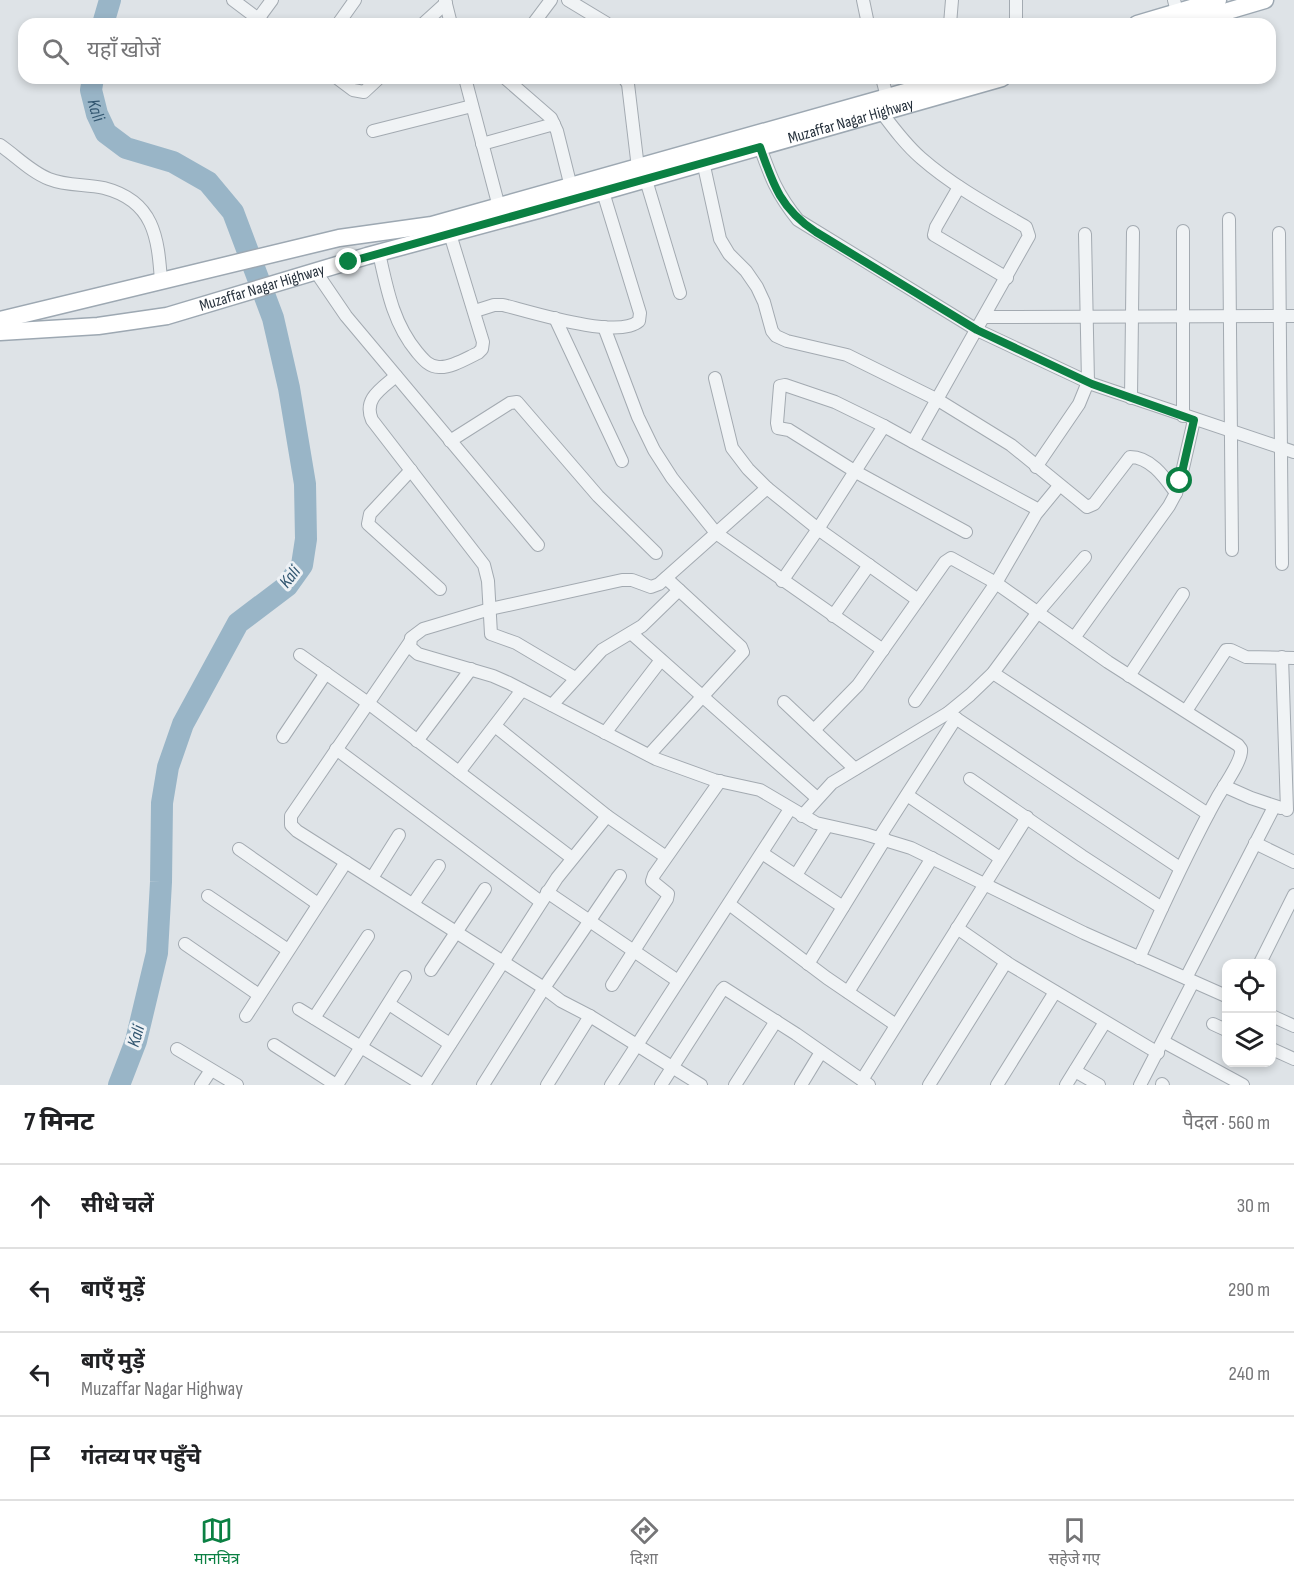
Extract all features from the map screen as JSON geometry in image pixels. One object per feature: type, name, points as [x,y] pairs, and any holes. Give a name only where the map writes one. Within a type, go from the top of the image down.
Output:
[{"type":"main road","points":[[1158,18],[1218,0]]},
{"type":"main road","points":[[1178,12],[1265,0]]},
{"type":"main road","name":"Muzaffar Nagar Highway","points":[[702,157],[760,147],[939,84]]},
{"type":"main road","name":"Muzaffar Nagar Highway","points":[[0,320],[311,245],[364,234],[432,225],[571,187],[642,174],[885,105],[976,84]]},
{"type":"main road","name":"Muzaffar Nagar Highway","points":[[0,332],[98,326],[167,316],[379,253],[603,192],[642,174]]},
{"type":"street","points":[[233,0],[257,18]]},
{"type":"street","points":[[263,18],[272,0]]},
{"type":"street","points":[[342,18],[355,0]]},
{"type":"street","points":[[538,18],[551,0]]},
{"type":"street","points":[[568,0],[598,18]]},
{"type":"street","points":[[863,0],[867,18]]},
{"type":"street","points":[[950,18],[952,0]]},
{"type":"street","points":[[1016,0],[1016,18]]},
{"type":"street","points":[[429,18],[445,2],[450,18]]},
{"type":"street","points":[[345,84],[353,90],[364,92],[373,84]]},
{"type":"street","points":[[466,84],[499,207]]},
{"type":"street","points":[[512,84],[551,118],[557,131],[571,187]]},
{"type":"street","points":[[628,84],[642,174],[680,293]]},
{"type":"street","points":[[883,84],[885,105],[901,138],[921,158],[959,187],[1029,231],[1026,244],[913,442]]},
{"type":"street","points":[[373,130],[472,106]]},
{"type":"street","points":[[482,144],[554,124]]},
{"type":"street","points":[[0,145],[47,178],[103,188],[132,201],[146,214],[157,238],[164,280]]},
{"type":"street","points":[[760,147],[780,198],[798,220],[977,330],[1088,382],[1188,418],[1288,450]]},
{"type":"street","points":[[702,157],[720,239],[729,254],[746,271],[757,287],[772,331],[776,336],[787,341],[847,355],[938,400],[1011,445],[1083,506],[1090,507],[1128,458],[1134,456],[1159,471],[1176,493]]},
{"type":"street","points":[[959,187],[934,231],[934,236],[1007,278]]},
{"type":"street","points":[[475,312],[494,305],[503,305],[590,326],[636,324],[640,317],[603,192]]},
{"type":"street","points":[[1229,219],[1232,550]]},
{"type":"street","points":[[1074,638],[1176,493],[1188,418],[1182,316],[1183,231]]},
{"type":"street","points":[[1131,398],[1133,232]]},
{"type":"street","points":[[1279,233],[1288,450],[1282,564]]},
{"type":"street","points":[[379,253],[390,299],[404,336],[425,361],[432,366],[446,367],[482,349],[482,336],[450,234]]},
{"type":"street","points":[[1036,467],[1079,404],[1088,382],[1085,234]]},
{"type":"street","points":[[312,274],[537,545]]},
{"type":"street","points":[[984,316],[1294,316]]},
{"type":"street","points":[[555,318],[622,461]]},
{"type":"street","points":[[604,327],[638,417],[654,450],[672,478],[716,533],[883,650]]},
{"type":"street","points":[[396,376],[372,396],[369,412],[372,420],[483,565],[488,581],[490,632],[493,636],[516,643],[575,678]]},
{"type":"street","points":[[715,378],[732,448],[748,469],[767,488],[818,529],[918,600]]},
{"type":"street","points":[[966,532],[856,472],[789,430],[778,428],[780,386],[785,385],[836,402],[1039,510]]},
{"type":"street","points":[[450,441],[510,403],[517,402],[598,496],[656,553]]},
{"type":"street","points":[[782,581],[856,472],[884,426]]},
{"type":"street","points":[[411,471],[370,514],[368,524],[440,589]]},
{"type":"street","points":[[915,701],[996,583],[1039,510],[1059,486]]},
{"type":"street","points":[[701,1085],[561,1000],[297,831],[290,821],[291,816],[416,633],[490,609],[622,580],[632,580],[651,587],[659,584],[767,488]]},
{"type":"street","points":[[808,964],[952,715],[993,673],[1038,612],[1084,557]]},
{"type":"street","points":[[814,730],[852,692],[945,562],[951,558],[996,583],[1241,749],[1240,757],[1180,868],[1139,958]]},
{"type":"street","points":[[833,616],[868,565]]},
{"type":"street","points":[[649,755],[742,654],[743,650],[666,578]]},
{"type":"street","points":[[552,705],[602,650],[642,626],[680,590]]},
{"type":"street","points":[[1129,675],[1183,594]]},
{"type":"street","points":[[631,633],[817,798]]},
{"type":"street","points":[[410,642],[410,647],[418,654],[493,676],[683,770],[760,790],[802,816],[827,826],[882,838],[932,858],[1139,958],[1222,994]]},
{"type":"street","points":[[1140,1085],[1161,1047],[1189,980],[1255,843],[1285,809],[1288,658],[1246,657],[1226,650],[1186,711]]},
{"type":"street","points":[[300,655],[368,703],[572,858]]},
{"type":"street","points":[[605,733],[661,660]]},
{"type":"street","points":[[417,741],[471,669]]},
{"type":"street","points":[[283,737],[326,673]]},
{"type":"street","points":[[993,673],[1208,814]]},
{"type":"street","points":[[459,772],[522,690]]},
{"type":"street","points":[[784,702],[855,769]]},
{"type":"street","points":[[802,816],[832,783],[952,715]]},
{"type":"street","points":[[952,715],[1180,868]]},
{"type":"street","points":[[495,726],[607,816],[666,857]]},
{"type":"street","points":[[336,749],[544,897],[589,920],[678,981]]},
{"type":"street","points":[[970,779],[1162,908]]},
{"type":"street","points":[[612,985],[668,897],[652,881],[654,875],[720,781]]},
{"type":"street","points":[[1224,786],[1285,809]]},
{"type":"street","points":[[907,795],[1000,858]]},
{"type":"street","points":[[611,1085],[790,809]]},
{"type":"street","points":[[299,1009],[423,1085],[544,897],[572,858],[607,816]]},
{"type":"street","points":[[661,1085],[722,990],[728,989],[821,1052],[859,1082],[1027,817]]},
{"type":"street","points":[[796,874],[827,826]]},
{"type":"street","points":[[372,878],[399,834]]},
{"type":"street","points":[[1255,843],[1294,862]]},
{"type":"street","points":[[239,849],[318,904]]},
{"type":"street","points":[[762,853],[843,907]]},
{"type":"street","points":[[848,992],[932,858]]},
{"type":"street","points":[[246,1016],[346,862]]},
{"type":"street","points":[[413,904],[439,866]]},
{"type":"street","points":[[483,1085],[544,988],[620,876]]},
{"type":"street","points":[[431,970],[485,889]]},
{"type":"street","points":[[1262,959],[1294,895]]},
{"type":"street","points":[[208,896],[288,950]]},
{"type":"street","points":[[729,904],[808,964],[896,1025]]},
{"type":"street","points":[[957,928],[1006,962],[1106,1022],[1243,1085]]},
{"type":"street","points":[[314,1018],[368,936]]},
{"type":"street","points":[[185,944],[259,995]]},
{"type":"street","points":[[929,1085],[1006,962]]},
{"type":"street","points":[[274,1045],[337,1085],[405,977]]},
{"type":"street","points":[[997,1085],[1055,992]]},
{"type":"street","points":[[389,1004],[450,1044]]},
{"type":"street","points":[[547,1085],[590,1016]]},
{"type":"street","points":[[1276,1018],[1294,1026]]},
{"type":"street","points":[[735,1085],[776,1021]]},
{"type":"street","points":[[1066,1085],[1106,1022]]},
{"type":"street","points":[[1213,1024],[1222,1028]]},
{"type":"street","points":[[177,1049],[237,1085]]},
{"type":"street","points":[[1276,1051],[1294,1059]]},
{"type":"street","points":[[801,1085],[821,1052]]},
{"type":"street","points":[[201,1085],[211,1070]]},
{"type":"street","points":[[1075,1071],[1099,1085]]},
{"type":"waterway","name":"Kali","points":[[105,18],[110,0]]},
{"type":"waterway","name":"Kali","points":[[92,84],[91,90],[97,114],[106,133],[126,148],[173,162],[208,182],[233,212],[273,318],[289,388],[305,484],[306,539],[302,565],[287,586],[238,623],[183,724],[168,767],[162,803],[157,953],[136,1041],[119,1085]]},
{"type":"route","points":[[349,262],[760,147],[780,198],[798,220],[816,232],[977,330],[1092,384],[1194,420],[1180,481]]}]
